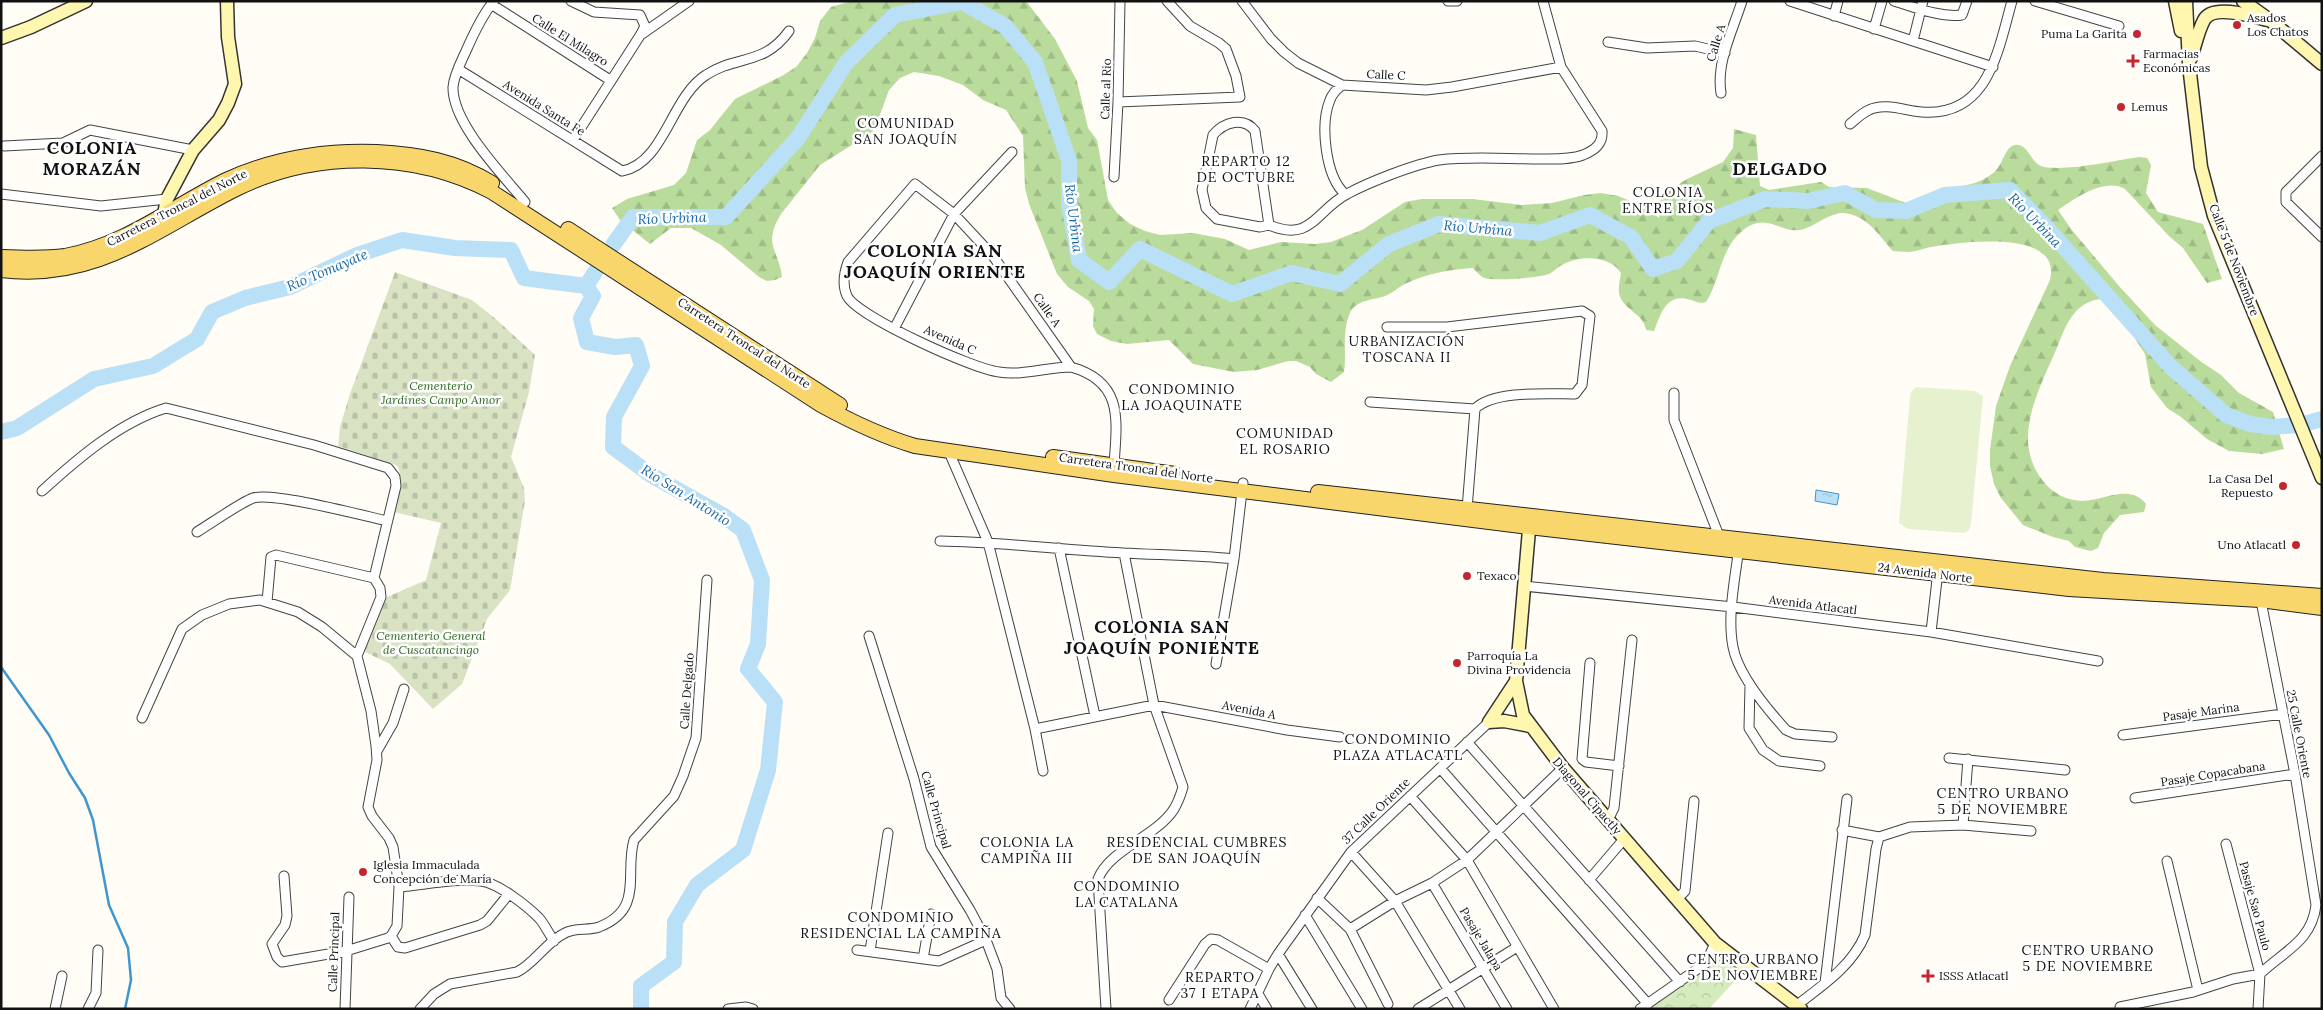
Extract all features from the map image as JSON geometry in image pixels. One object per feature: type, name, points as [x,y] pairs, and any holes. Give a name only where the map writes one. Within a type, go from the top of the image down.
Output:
[{"type":"main road","name":"Carretera Troncal del Norte","points":[[1,257],[40,258],[82,252],[112,242],[226,181],[262,166],[309,154],[348,151],[406,153],[439,159],[474,172],[525,202],[856,416],[904,434],[952,443],[1114,465],[1242,487],[1467,509],[1529,522]]},
{"type":"main road","name":"Carretera Troncal del Norte","points":[[1,270],[24,273],[49,271],[98,261],[157,232],[239,187],[288,170],[317,164],[354,161],[390,162],[423,166],[452,175],[492,192],[821,405],[856,424],[888,438],[949,452],[1529,522]]},
{"type":"main road","name":"24 Avenida Norte","points":[[1529,522],[1719,536],[1739,544]]},
{"type":"main road","name":"24 Avenida Norte","points":[[1529,522],[1938,567],[2260,595],[2322,596]]},
{"type":"main road","name":"24 Avenida Norte","points":[[2260,595],[2322,608]]},
{"type":"street","points":[[1,38],[32,27],[86,1]]},
{"type":"street","points":[[164,214],[167,199],[192,150],[219,120],[235,84],[228,37],[227,1]]},
{"type":"street","points":[[571,1],[594,12],[640,15],[644,24],[642,34]]},
{"type":"street","name":"Calle El Milagro","points":[[573,140],[610,80],[642,34],[689,1]]},
{"type":"street","name":"Calle al Rio","points":[[1114,177],[1120,1]]},
{"type":"street","points":[[1118,102],[1240,97],[1236,76],[1226,49],[1190,26],[1167,1]]},
{"type":"street","name":"Calle C","points":[[1242,1],[1271,39],[1284,52],[1298,63],[1342,85],[1426,90],[1561,67]]},
{"type":"street","points":[[1448,1],[1457,1]]},
{"type":"street","points":[[1270,226],[1255,131],[1250,124],[1243,121],[1226,124],[1213,135],[1202,190],[1206,208],[1217,219],[1260,227],[1270,226],[1281,230],[1300,230],[1312,224],[1345,194],[1413,167],[1439,160],[1558,159],[1581,156],[1598,146],[1602,139],[1602,131],[1561,67],[1543,1]]},
{"type":"street","name":"Calle A","points":[[1721,93],[1719,78],[1742,1]]},
{"type":"street","points":[[1790,1],[1993,68]]},
{"type":"street","points":[[1834,16],[1838,1]]},
{"type":"street","points":[[1874,29],[1882,1]]},
{"type":"street","points":[[1894,1],[1922,5],[1956,16],[1962,15],[1967,1]]},
{"type":"street","points":[[1850,124],[1870,109],[1883,106],[1924,112],[1956,108],[1978,91],[1993,68],[2012,1]]},
{"type":"street","points":[[2035,1],[2119,26]]},
{"type":"street","points":[[2175,1],[2189,65]]},
{"type":"street","name":"Calle 5 de Noviembre","points":[[2186,1],[2189,65],[2201,167],[2214,216],[2322,478]]},
{"type":"street","points":[[2243,1],[2271,21],[2322,64]]},
{"type":"street","points":[[2256,1],[2271,21]]},
{"type":"street","points":[[492,3],[472,37],[458,69],[453,88],[459,113],[470,133],[525,202]]},
{"type":"street","name":"Calle El Milagro","points":[[492,3],[610,80]]},
{"type":"street","points":[[1913,41],[1922,5]]},
{"type":"street","points":[[2189,65],[2204,19],[2212,12],[2222,11],[2271,21]]},
{"type":"street","name":"Avenida Santa Fe","points":[[458,69],[573,140],[616,169],[624,171],[634,167],[648,156],[682,100],[699,80],[712,72],[769,52],[789,31]]},
{"type":"street","points":[[1608,42],[1647,48],[1695,46],[1725,53]]},
{"type":"street","points":[[1342,85],[1330,97],[1326,111],[1325,139],[1333,180],[1345,194]]},
{"type":"street","points":[[4,146],[62,143],[90,130],[192,150]]},
{"type":"street","points":[[894,329],[954,214],[1012,152]]},
{"type":"street","points":[[2322,156],[2286,192],[2286,202],[2322,237]]},
{"type":"street","name":"Calle A","points":[[844,279],[851,257],[915,184],[954,214],[993,256],[1071,367]]},
{"type":"street","points":[[1,194],[102,206],[167,199]]},
{"type":"street","name":"Avenida C","points":[[844,279],[847,296],[851,301],[894,329],[942,352],[990,371],[1012,373],[1071,367]]},
{"type":"street","points":[[1387,327],[1447,327],[1582,311],[1590,316],[1582,385],[1575,394],[1495,398],[1482,402],[1475,409],[1467,509]]},
{"type":"street","points":[[1071,367],[1095,377],[1104,385],[1110,395],[1116,423],[1114,465]]},
{"type":"street","points":[[1674,393],[1674,420],[1719,536]]},
{"type":"street","points":[[1370,402],[1475,409]]},
{"type":"street","points":[[42,491],[87,450],[152,412],[166,408],[314,445],[388,468],[395,477],[396,486],[374,578],[380,588],[381,597],[357,656]]},
{"type":"street","points":[[949,452],[988,542],[1035,729],[1043,771]]},
{"type":"street","points":[[1216,664],[1234,559],[1242,487]]},
{"type":"street","points":[[197,532],[254,498],[280,499],[387,521]]},
{"type":"street","name":"Diagonal Cipactly","points":[[1529,522],[1516,680],[1520,704],[1530,726],[1563,768],[1715,943],[1799,1007]]},
{"type":"street","points":[[940,541],[988,542],[1124,553],[1183,554],[1234,559]]},
{"type":"street","points":[[1739,544],[1731,633],[1733,649],[1750,685],[1788,732],[1832,737]]},
{"type":"street","points":[[1059,548],[1095,716]]},
{"type":"street","points":[[1106,1009],[1098,879],[1106,865],[1156,827],[1174,809],[1183,787],[1154,705],[1124,553]]},
{"type":"street","points":[[267,602],[270,557],[276,555],[374,578]]},
{"type":"street","points":[[1931,632],[1938,567]]},
{"type":"street","name":"Calle Delgado","points":[[420,1009],[434,994],[450,984],[517,972],[526,967],[554,941],[570,931],[598,927],[621,911],[631,891],[631,849],[634,840],[674,796],[696,738],[707,580]]},
{"type":"street","name":"Avenida Atlacatl","points":[[1523,586],[1733,607],[1931,632],[2098,661]]},
{"type":"street","name":"25 Calle Oriente","points":[[2260,595],[2295,774],[2314,887],[2315,917],[2312,926],[2301,939],[2260,974]]},
{"type":"street","points":[[142,718],[182,629],[202,615],[229,604],[260,600],[298,612],[322,627],[357,656],[371,711],[377,751],[368,807],[372,816],[392,843],[399,887],[396,930],[391,936],[346,951],[282,962],[277,957],[272,944],[285,925],[287,916],[284,876]]},
{"type":"street","name":"Calle Principal","points":[[869,636],[914,779],[932,847],[986,940],[997,969],[1001,998],[1010,1009]]},
{"type":"street","points":[[1608,820],[1614,808],[1632,640]]},
{"type":"street","points":[[1590,663],[1582,759],[1586,762],[1619,766]]},
{"type":"street","points":[[1489,722],[1516,680]]},
{"type":"street","points":[[1750,685],[1749,728],[1763,750],[1779,762],[1820,766]]},
{"type":"street","points":[[377,751],[393,723],[404,689]]},
{"type":"street","points":[[1035,729],[1154,705]]},
{"type":"street","name":"Avenida A","points":[[1154,705],[1287,730],[1340,737]]},
{"type":"street","name":"Pasaje Marina","points":[[2123,735],[2283,714]]},
{"type":"street","points":[[1489,722],[1504,720],[1530,726]]},
{"type":"street","name":"37 Calle Oriente","points":[[1250,1009],[1278,954],[1351,852],[1489,722]]},
{"type":"street","points":[[1467,742],[1680,982]]},
{"type":"street","points":[[1949,758],[2065,770]]},
{"type":"street","points":[[1963,826],[1968,759]]},
{"type":"street","points":[[1440,768],[1498,832],[1644,1006],[1706,963],[1715,943]]},
{"type":"street","points":[[1350,929],[1395,901],[1432,883],[1467,860],[1563,768]]},
{"type":"street","name":"Pasaje Copacabana","points":[[2135,798],[2295,774]]},
{"type":"street","points":[[1410,796],[1467,860],[1554,1009]]},
{"type":"street","points":[[1825,983],[1847,799]]},
{"type":"street","points":[[1677,899],[1685,891],[1694,801]]},
{"type":"street","points":[[1842,830],[1879,837],[1910,827],[1963,826],[2031,831]]},
{"type":"street","points":[[870,951],[888,833]]},
{"type":"street","points":[[1799,1007],[1850,961],[1865,935],[1879,837]]},
{"type":"street","points":[[1589,880],[1624,839]]},
{"type":"street","name":"Pasaje Sao Paulo","points":[[2226,844],[2260,974]]},
{"type":"street","points":[[1351,852],[1395,901],[1460,1009]]},
{"type":"street","points":[[2167,861],[2198,990]]},
{"type":"street","points":[[399,887],[482,881],[502,890],[540,919],[554,941]]},
{"type":"street","name":"Pasaje Jalapa","points":[[1432,883],[1507,1009]]},
{"type":"street","points":[[391,936],[398,947],[404,948],[480,925],[488,921],[508,895]]},
{"type":"street","name":"Calle Principal","points":[[345,1009],[349,897]]},
{"type":"street","points":[[1317,898],[1350,929],[1388,1004]]},
{"type":"street","points":[[923,959],[931,914]]},
{"type":"street","points":[[1305,915],[1362,1009]]},
{"type":"street","points":[[1169,1000],[1205,944],[1211,939],[1218,940],[1269,969]]},
{"type":"street","points":[[857,950],[939,961],[986,940]]},
{"type":"street","points":[[1418,1009],[1517,946]]},
{"type":"street","points":[[88,1009],[96,993],[98,950]]},
{"type":"street","points":[[1278,954],[1312,1009]]},
{"type":"street","points":[[2120,1007],[2260,974],[2258,1009]]},
{"type":"street","points":[[55,1009],[62,976]]},
{"type":"street","points":[[1257,992],[1267,1009]]},
{"type":"street","points":[[728,1009],[746,1007],[753,1009]]},
{"type":"green space","points":[[852,1],[1026,1],[1055,39],[1077,81],[1088,128],[1097,140],[1108,200],[1117,213],[1130,224],[1145,231],[1160,235],[1193,233],[1225,239],[1249,250],[1281,242],[1315,244],[1331,242],[1362,230],[1405,202],[1422,199],[1473,199],[1521,205],[1552,203],[1601,193],[1618,196],[1647,208],[1659,218],[1661,197],[1685,180],[1723,162],[1733,148],[1734,129],[1756,135],[1760,186],[1769,190],[1821,182],[1829,187],[1867,188],[1911,205],[1987,177],[1999,166],[2008,149],[2015,145],[2020,145],[2027,150],[2039,165],[2054,168],[2078,167],[2139,157],[2147,158],[2151,165],[2146,193],[2158,212],[2203,224],[2222,279],[2207,283],[2183,248],[2169,236],[2125,189],[2117,186],[2099,187],[2081,195],[2058,210],[2071,229],[2119,286],[2155,325],[2200,361],[2221,375],[2239,393],[2273,412],[2284,449],[2262,454],[2229,451],[2207,439],[2167,408],[2151,387],[2145,354],[2121,317],[2102,299],[2093,301],[2079,308],[2069,321],[2037,395],[2028,430],[2029,448],[2033,465],[2043,481],[2060,495],[2082,501],[2124,494],[2132,495],[2146,504],[2144,512],[2120,515],[2104,533],[2098,548],[2091,551],[2075,547],[2069,541],[2023,525],[2001,498],[1994,484],[1990,466],[1990,450],[1996,406],[2010,366],[2050,280],[2050,263],[2041,252],[2026,245],[2006,242],[1964,243],[1931,247],[1911,252],[1893,251],[1864,220],[1844,213],[1832,215],[1804,229],[1787,229],[1764,223],[1755,223],[1746,228],[1736,237],[1726,252],[1706,302],[1700,303],[1683,298],[1670,302],[1662,312],[1654,331],[1646,330],[1641,319],[1621,299],[1619,288],[1621,273],[1616,267],[1602,260],[1585,258],[1560,266],[1549,274],[1527,278],[1484,278],[1473,268],[1438,273],[1413,280],[1385,296],[1361,302],[1351,311],[1346,326],[1344,372],[1331,382],[1316,374],[1310,367],[1296,361],[1288,361],[1257,370],[1234,372],[1193,364],[1169,340],[1127,344],[1111,341],[1097,334],[1093,326],[1094,309],[1089,301],[1068,287],[1057,274],[1029,204],[1025,188],[1023,136],[1006,110],[983,100],[963,85],[939,76],[914,72],[900,78],[889,90],[874,131],[820,165],[781,214],[775,225],[772,240],[782,277],[767,281],[759,277],[721,245],[691,228],[671,228],[650,244],[620,220],[612,208],[627,199],[674,185],[686,173],[697,140],[710,130],[735,99],[796,67],[807,53],[815,38],[820,21],[831,7]]},
{"type":"green space","name":"Cementerio Jardines Campo Amor","points":[[395,272],[472,300],[535,355],[529,392],[511,457],[524,488],[525,501],[510,590],[487,619],[462,684],[433,709],[390,664],[363,651],[385,598],[426,580],[441,523],[394,512],[400,487],[400,475],[396,465],[338,446],[340,427],[350,394]]},
{"type":"green space","points":[[1916,387],[1975,391],[1983,396],[1971,523],[1969,530],[1965,533],[1908,529],[1899,523],[1910,397],[1911,392]]},
{"type":"green space","points":[[1721,953],[1743,972],[1709,1009],[1643,1009],[1671,993]]},
{"type":"water","points":[[1816,490],[1839,494],[1837,505],[1815,501]]},
{"type":"waterway","name":"Río Urbina","points":[[613,245],[633,217],[726,217],[798,138],[846,63],[895,15],[962,2],[1005,26],[1035,62],[1069,160],[1069,203],[1079,260],[1109,282],[1140,249],[1232,294],[1292,273],[1340,284],[1389,244],[1439,224],[1540,233],[1590,215],[1631,237],[1653,269],[1677,261],[1709,221],[1765,199],[1808,201],[1845,193],[1876,210],[1906,211],[1945,195],[2010,190],[2046,227],[2171,367],[2226,415],[2250,424],[2271,427],[2300,425],[2322,419]]},
{"type":"waterway","name":"Río Tomayate","points":[[1,432],[17,428],[94,379],[153,366],[197,339],[212,312],[245,298],[290,287],[357,255],[402,240],[455,248],[511,250],[524,278],[586,286]]},
{"type":"waterway","name":"Río Urbina","points":[[586,286],[595,272]]},
{"type":"waterway","name":"Río San Antonio","points":[[586,286],[593,296],[581,318],[587,342],[615,347],[636,345],[642,366],[614,417],[613,447],[651,475],[724,516],[743,530],[762,580],[758,644],[748,669],[775,702],[768,770],[743,850],[697,885],[675,922],[674,962],[641,986],[641,1009]]},
{"type":"waterway","points":[[1,667],[49,735],[85,798],[93,820],[109,905],[128,948],[131,980],[125,1009]]},
{"type":"place","name":"Asados Los Chatos","points":[[2237,25]]},
{"type":"place","name":"Puma La Garita","points":[[2137,34]]},
{"type":"place","name":"Farmacias Económicas","points":[[2133,61]]},
{"type":"place","name":"Lemus","points":[[2121,107]]},
{"type":"place","name":"La Casa Del Repuesto","points":[[2283,486]]},
{"type":"place","name":"Uno Atlacatl","points":[[2296,545]]},
{"type":"place","name":"Texaco","points":[[1467,576]]},
{"type":"place","name":"Parroquía La Divina Providencia","points":[[1457,663]]},
{"type":"place","name":"Iglesia Immaculada Concepción de María","points":[[363,872]]},
{"type":"place","name":"ISSS Atlacatl","points":[[1928,976]]},
{"type":"district","name":"COMUNIDAD SAN JOAQUÍN","points":[[906,132]]},
{"type":"district","name":"COLONIA MORAZÁN","points":[[92,158]]},
{"type":"district","name":"DELGADO","points":[[1780,169]]},
{"type":"district","name":"REPARTO 12 DE OCTUBRE","points":[[1246,170]]},
{"type":"district","name":"COLONIA ENTRE RÍOS","points":[[1668,200]]},
{"type":"district","name":"COLONIA SAN JOAQUÍN ORIENTE","points":[[935,261]]},
{"type":"district","name":"URBANIZACIÓN TOSCANA II","points":[[1407,350]]},
{"type":"district","name":"CONDOMINIO LA JOAQUINATE","points":[[1182,398]]},
{"type":"district","name":"COMUNIDAD EL ROSARIO","points":[[1285,442]]},
{"type":"district","name":"COLONIA SAN JOAQUÍN PONIENTE","points":[[1162,638]]},
{"type":"district","name":"CONDOMINIO PLAZA ATLACATL","points":[[1398,748]]},
{"type":"district","name":"CENTRO URBANO 5 DE NOVIEMBRE","points":[[2003,802]]},
{"type":"district","name":"COLONIA LA CAMPIÑA III","points":[[1027,850]]},
{"type":"district","name":"RESIDENCIAL CUMBRES DE SAN JOAQUÍN","points":[[1197,850]]},
{"type":"district","name":"CONDOMINIO LA CATALANA","points":[[1127,894]]},
{"type":"district","name":"CONDOMINIO RESIDENCIAL LA CAMPIÑA","points":[[901,926]]},
{"type":"district","name":"CENTRO URBANO 5 DE NOVIEMBRE","points":[[2088,958]]},
{"type":"district","name":"CENTRO URBANO 5 DE NOVIEMBRE","points":[[1753,968]]},
{"type":"district","name":"REPARTO 37 I ETAPA","points":[[1220,986]]},
{"type":"park label","name":"Cementerio General de Cuscatancingo","points":[[431,643]]}]
